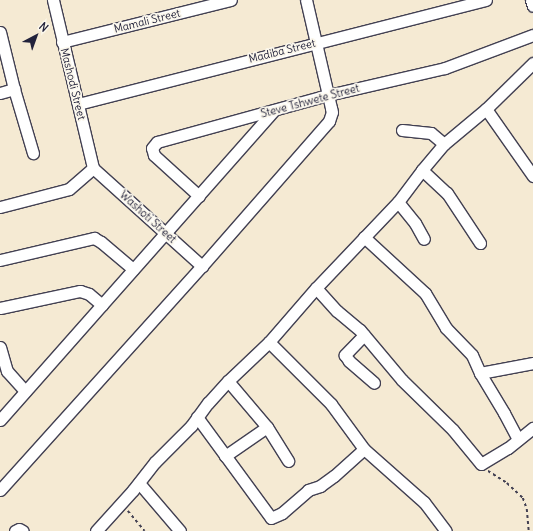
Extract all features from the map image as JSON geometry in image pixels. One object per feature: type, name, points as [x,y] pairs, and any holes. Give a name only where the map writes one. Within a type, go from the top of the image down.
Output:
[{"type":"street","name":"Mashodi Street","points":[[53,0],[93,168]]},
{"type":"street","name":"Mamali Street","points":[[62,42],[231,0]]},
{"type":"street","points":[[0,490],[202,266],[329,121],[332,112],[306,0]]},
{"type":"street","name":"Madiba Street","points":[[78,104],[316,42],[486,0]]},
{"type":"street","points":[[531,0],[533,6]]},
{"type":"street","points":[[0,32],[14,89],[33,153]]},
{"type":"street","name":"Steve Tshwete Street","points":[[199,196],[154,155],[152,148],[155,144],[160,141],[328,95],[445,68],[533,35]]},
{"type":"street","points":[[96,531],[228,380],[269,342],[316,288],[398,202],[444,144],[486,109],[533,64]]},
{"type":"street","points":[[0,93],[14,89]]},
{"type":"street","points":[[486,109],[533,176]]},
{"type":"street","points":[[0,420],[274,110]]},
{"type":"street","points":[[402,130],[431,133],[444,144]]},
{"type":"street","points":[[0,207],[70,189],[93,168]]},
{"type":"street","name":"Washoti Street","points":[[93,168],[202,266]]},
{"type":"street","points":[[422,170],[447,193],[480,243]]},
{"type":"street","points":[[398,202],[415,223],[424,239]]},
{"type":"street","points":[[364,237],[423,290],[446,328],[472,355],[480,373],[518,440]]},
{"type":"street","points":[[0,260],[94,238],[101,242],[133,270]]},
{"type":"street","points":[[316,288],[337,311],[364,335],[402,380],[462,438],[481,464],[508,448],[533,428]]},
{"type":"street","points":[[0,308],[80,291],[89,294],[102,305]]},
{"type":"street","points":[[364,335],[345,355],[349,361],[374,383]]},
{"type":"street","points":[[269,342],[326,399],[364,449],[424,502],[446,531]]},
{"type":"street","points":[[0,347],[7,371],[25,391]]},
{"type":"street","points":[[480,373],[533,363]]},
{"type":"street","points":[[228,380],[267,427],[288,461]]},
{"type":"street","points":[[197,417],[268,517],[273,518],[287,509],[308,490],[320,486],[334,476],[364,449]]},
{"type":"street","points":[[225,456],[267,427]]},
{"type":"street","points":[[139,483],[180,531]]},
{"type":"street","points":[[15,531],[19,529],[23,531]]},
{"type":"path","points":[[481,464],[523,498],[527,509],[529,531]]},
{"type":"path","points":[[122,503],[146,531]]}]
